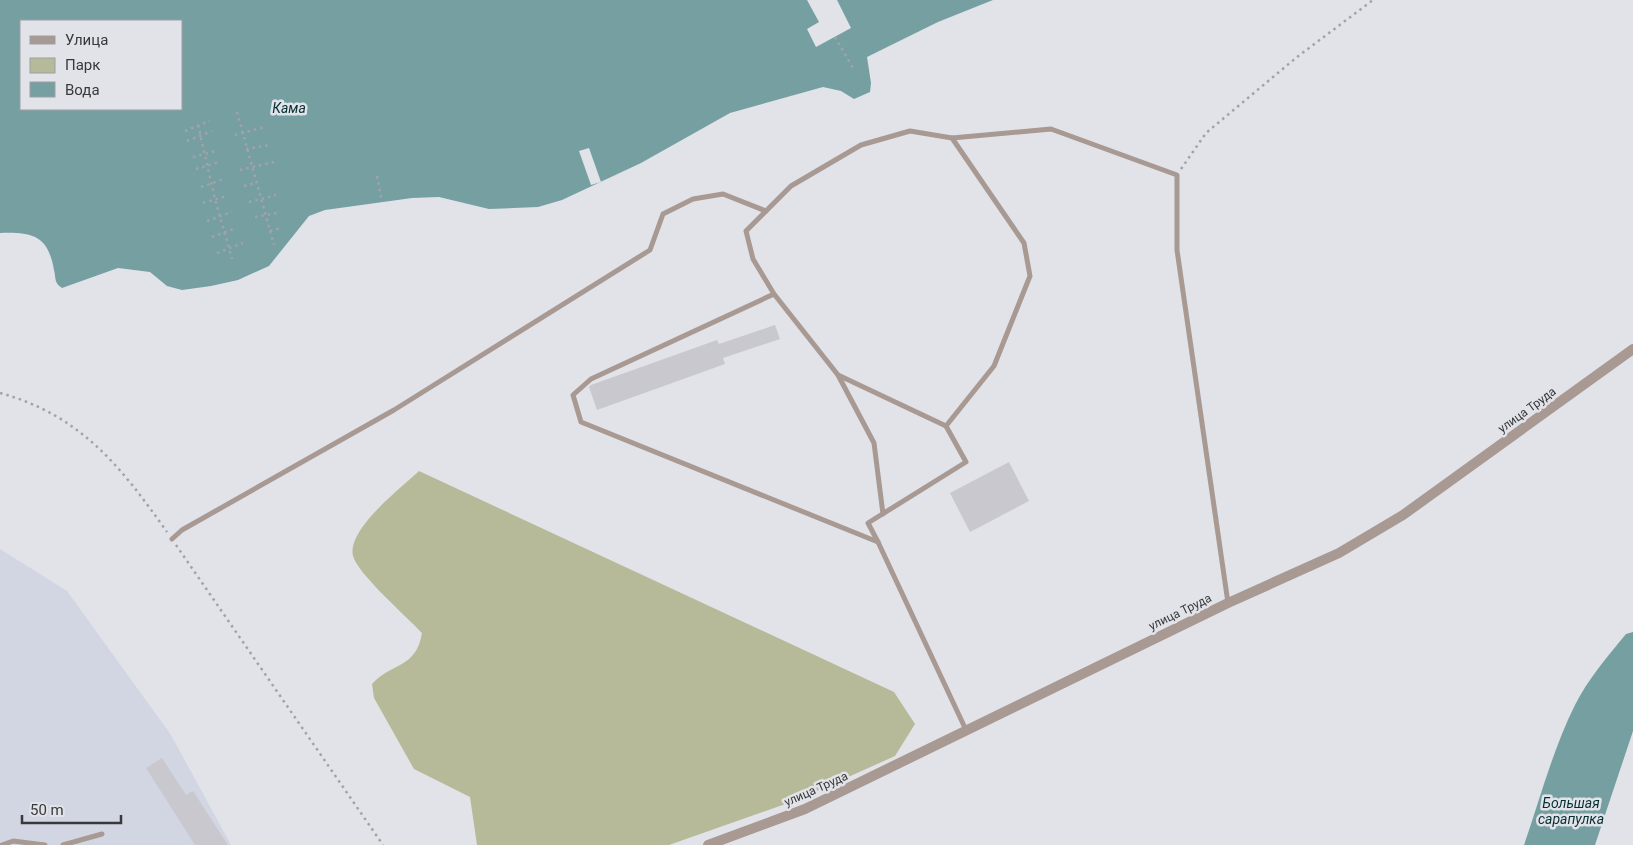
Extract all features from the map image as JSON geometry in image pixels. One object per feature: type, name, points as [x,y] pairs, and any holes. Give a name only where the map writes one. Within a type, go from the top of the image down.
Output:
[{"type":"street","name":"улица Труда","points":[[708,845],[805,809],[1228,603],[1339,553],[1371,536],[1633,349]]},
{"type":"lane","points":[[883,514],[874,443],[838,374],[774,294],[753,259],[746,231],[791,186],[861,145],[910,132],[952,138],[1051,129],[1177,175],[1177,250],[1228,603]]},
{"type":"lane","points":[[946,426],[994,366],[1030,276],[1024,242],[952,138]]},
{"type":"lane","points":[[172,539],[182,530],[394,410],[650,250],[663,214],[693,198],[723,194],[766,211]]},
{"type":"lane","points":[[774,294],[591,379],[573,395],[581,422],[878,542]]},
{"type":"lane","points":[[838,374],[946,426],[966,462],[868,523],[966,731]]},
{"type":"lane","points":[[63,845],[102,834]]},
{"type":"lane","points":[[2,845],[13,841],[45,845]]},
{"type":"path","points":[[1177,175],[1206,133],[1297,57],[1372,0]]},
{"type":"path","points":[[835,37],[852,68]]},
{"type":"path","points":[[237,112],[274,245]]},
{"type":"path","points":[[185,131],[210,121]]},
{"type":"path","points":[[198,125],[215,199],[232,258]]},
{"type":"path","points":[[235,135],[264,127]]},
{"type":"path","points":[[187,141],[212,132]]},
{"type":"path","points":[[246,149],[270,144]]},
{"type":"path","points":[[193,157],[216,152]]},
{"type":"path","points":[[196,169],[219,162]]},
{"type":"path","points":[[240,170],[274,162]]},
{"type":"path","points":[[377,176],[382,202]]},
{"type":"path","points":[[201,187],[224,179]]},
{"type":"path","points":[[244,186],[256,183]]},
{"type":"path","points":[[249,202],[276,195]]},
{"type":"path","points":[[204,203],[227,196]]},
{"type":"path","points":[[207,221],[232,212]]},
{"type":"path","points":[[255,217],[277,212]]},
{"type":"path","points":[[212,237],[236,228]]},
{"type":"path","points":[[270,231],[282,228]]},
{"type":"path","points":[[217,253],[243,243]]},
{"type":"path","points":[[0,393],[37,406],[78,430],[119,466],[172,539],[383,845]]},
{"type":"shaded area","points":[[0,549],[67,591],[171,735],[231,845],[0,845]]},
{"type":"green space","points":[[419,471],[894,692],[915,724],[895,756],[797,800],[669,845],[477,845],[470,797],[414,769],[374,698],[372,684],[387,672],[409,659],[419,645],[422,633],[364,573],[353,556],[353,545],[366,522]]},
{"type":"water","name":"Кама","points":[[0,0],[993,0],[938,22],[867,57],[871,83],[870,92],[854,99],[841,91],[823,87],[730,113],[641,163],[562,200],[538,207],[489,209],[439,197],[412,198],[325,210],[309,216],[269,266],[238,280],[182,290],[167,286],[150,272],[118,268],[62,288],[56,282],[48,249],[37,238],[21,233],[0,233]]},
{"type":"water","name":"Большая сарапулка","points":[[1633,632],[1633,731],[1595,845],[1524,845],[1553,757],[1575,705],[1605,659],[1626,634]]},
{"type":"pier","points":[[807,0],[837,0],[851,28],[816,47],[807,29],[819,22]]},
{"type":"pier","points":[[589,148],[601,182],[591,185],[579,151]]},
{"type":"building","points":[[775,325],[780,339],[723,358],[725,364],[597,410],[589,387],[591,385],[717,340],[719,344]]},
{"type":"building","points":[[1009,462],[1029,501],[970,532],[950,493]]},
{"type":"building","points":[[162,758],[186,795],[193,791],[228,845],[195,845],[146,768]]}]
